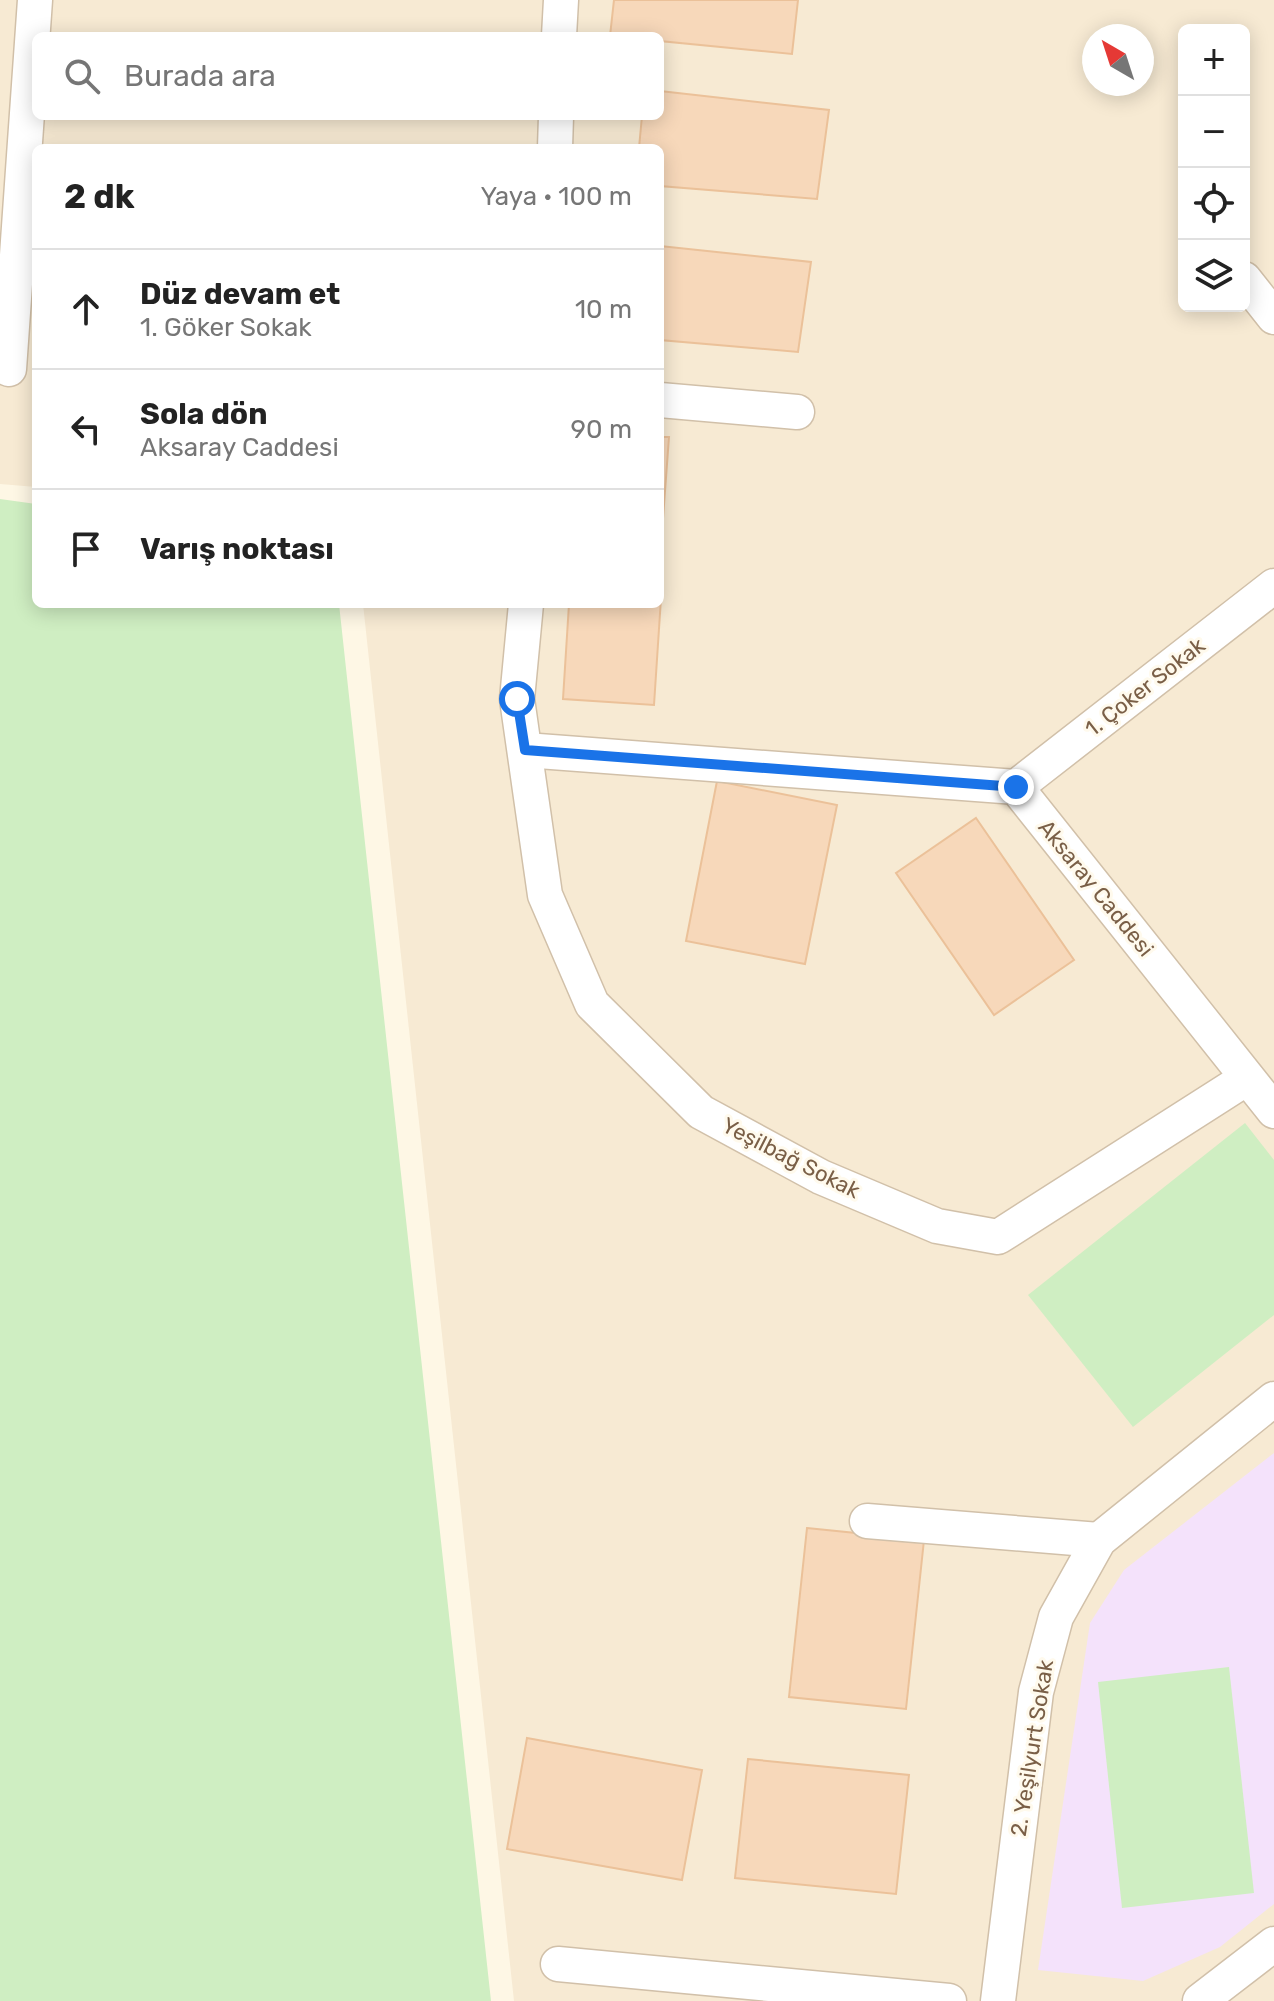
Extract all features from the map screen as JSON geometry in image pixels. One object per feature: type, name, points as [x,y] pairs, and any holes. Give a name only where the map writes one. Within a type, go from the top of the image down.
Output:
[{"type":"street","points":[[33,32],[35,0]]},
{"type":"street","points":[[559,32],[561,0]]},
{"type":"street","points":[[9,369],[32,43]]},
{"type":"street","points":[[555,144],[556,120]]},
{"type":"street","points":[[1250,287],[1274,317]]},
{"type":"street","points":[[664,400],[797,412]]},
{"type":"street","name":"1. Çoker Sokak","points":[[1016,787],[1274,586]]},
{"type":"street","name":"Yeşilbağ Sokak","points":[[526,608],[517,699],[545,895],[592,1004],[701,1112],[821,1177],[937,1226],[998,1237],[1247,1078]]},
{"type":"street","points":[[525,750],[1016,787]]},
{"type":"street","name":"Aksaray Caddesi","points":[[1016,787],[1274,1111]]},
{"type":"street","name":"2. Yeşilyurt Sokak","points":[[998,2001],[1036,1692],[1056,1617],[1099,1540],[1274,1399]]},
{"type":"street","points":[[867,1521],[1099,1540]]},
{"type":"street","points":[[1200,2001],[1274,1944]]},
{"type":"street","points":[[558,1964],[949,2001]]},
{"type":"shaded area","points":[[0,0],[1274,0],[1274,2001],[514,2001],[363,608],[664,608],[664,144],[32,144],[32,487],[0,484]]},
{"type":"shaded area","points":[[1274,1453],[1274,1904],[1220,1947],[1143,1981],[1038,1970],[1090,1623],[1124,1570]]},
{"type":"green space","points":[[0,499],[32,503],[32,608],[339,608],[491,2001],[0,2001]]},
{"type":"green space","points":[[1245,1123],[1274,1160],[1274,1315],[1133,1427],[1028,1295]]},
{"type":"green space","points":[[1229,1667],[1254,1893],[1122,1908],[1098,1682]]},
{"type":"building","points":[[614,0],[798,0],[792,54],[664,41],[664,32],[610,32]]},
{"type":"building","points":[[664,91],[829,110],[817,199],[664,186],[664,144],[639,144],[642,120],[664,120]]},
{"type":"building","points":[[664,246],[811,262],[798,352],[664,340]]},
{"type":"building","points":[[664,437],[669,437],[664,505]]},
{"type":"building","points":[[569,608],[660,608],[654,705],[563,699]]},
{"type":"building","points":[[717,781],[837,805],[805,964],[686,941]]},
{"type":"building","points":[[976,818],[1074,960],[994,1015],[896,873]]},
{"type":"building","points":[[807,1528],[924,1540],[906,1709],[789,1697]]},
{"type":"building","points":[[527,1738],[702,1770],[682,1880],[507,1849]]},
{"type":"building","points":[[748,1759],[909,1775],[896,1894],[735,1878]]},
{"type":"route","points":[[517,699],[525,750],[1016,787]]}]
